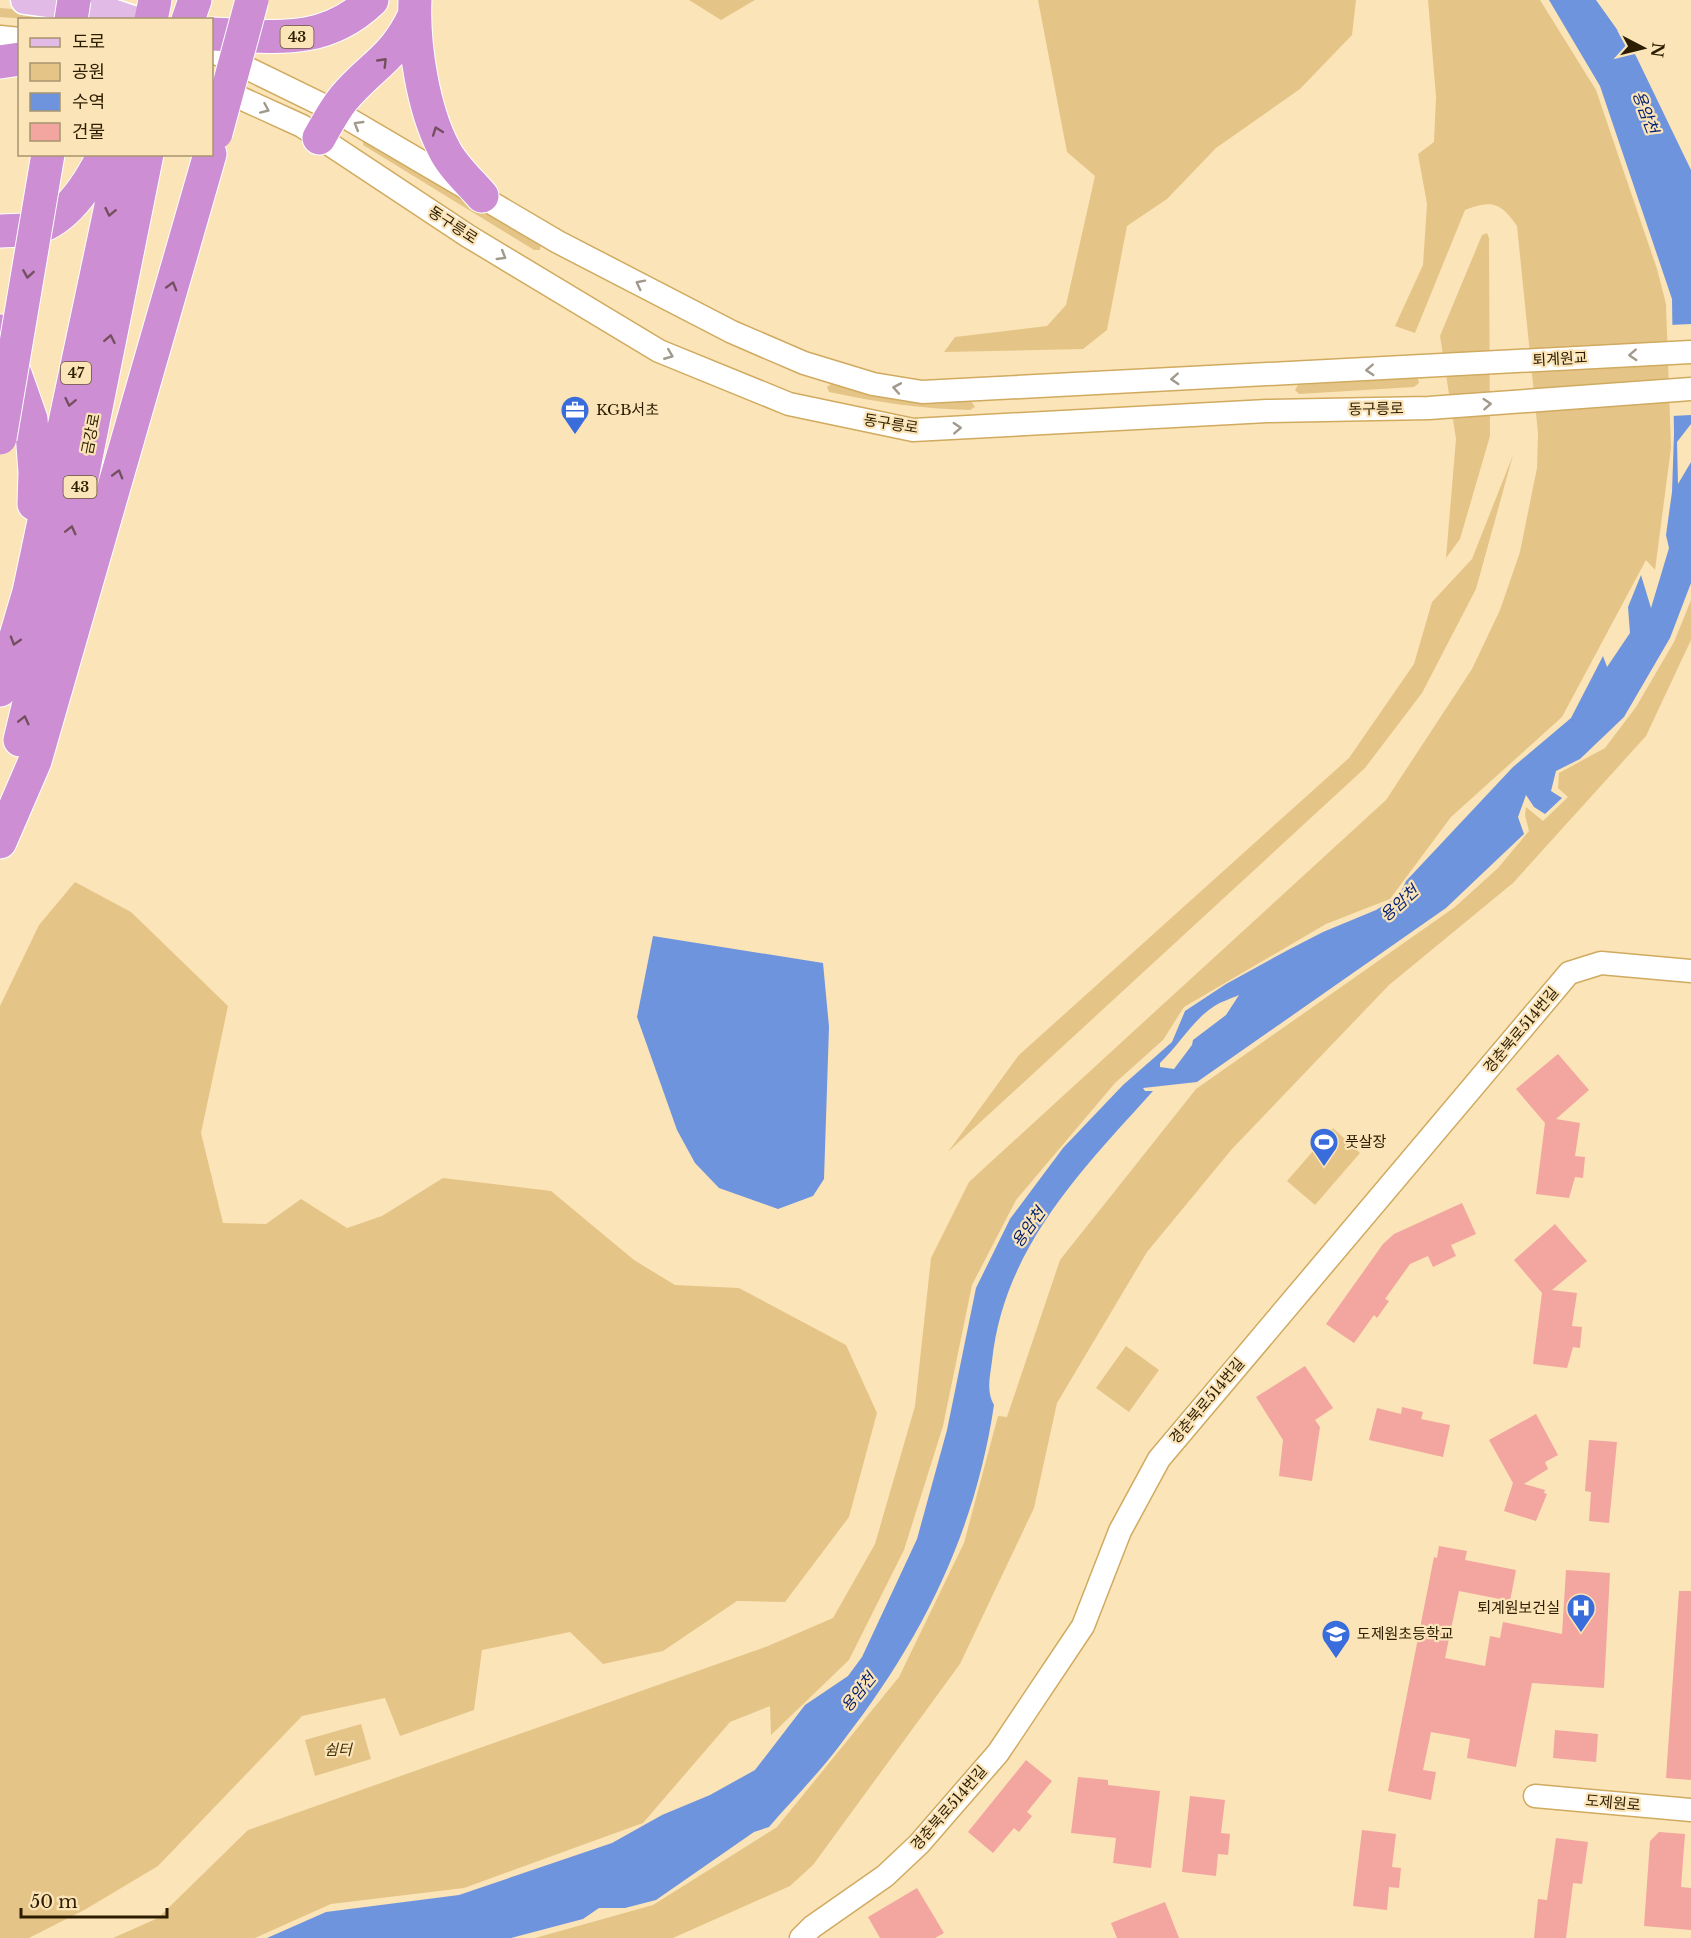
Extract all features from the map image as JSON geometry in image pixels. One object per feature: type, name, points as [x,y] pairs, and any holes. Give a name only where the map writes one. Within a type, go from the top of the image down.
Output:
[{"type":"highway","points":[[71,18],[74,0]]},
{"type":"highway","points":[[151,18],[155,0]]},
{"type":"highway","points":[[175,18],[179,0]]},
{"type":"highway","points":[[189,18],[195,0]]},
{"type":"highway","points":[[213,141],[252,0]]},
{"type":"highway","name":"43","points":[[213,34],[296,37],[345,21],[372,0]]},
{"type":"highway","points":[[327,125],[345,97],[398,46],[415,8]]},
{"type":"highway","points":[[415,8],[420,73],[444,151],[482,196]]},
{"type":"highway","points":[[0,62],[18,59]]},
{"type":"highway","points":[[0,438],[48,156]]},
{"type":"highway","points":[[0,231],[34,229],[57,217],[83,190],[103,156]]},
{"type":"highway","name":"금강로","points":[[0,690],[29,592],[122,156]]},
{"type":"highway","name":"금강로","points":[[0,817],[75,512],[147,156]]},
{"type":"highway","points":[[0,842],[35,761],[45,729],[209,156]]},
{"type":"highway","points":[[0,331],[31,419],[35,472],[29,592]]},
{"type":"main road","points":[[25,0],[106,12],[126,18]]},
{"type":"street","points":[[0,37],[18,39]]},
{"type":"street","name":"동구릉로","points":[[213,52],[327,125],[468,236],[659,351],[789,404],[913,430],[1267,411],[1429,408],[1691,389]]},
{"type":"street","name":"동구릉로","points":[[213,85],[302,126],[327,125],[482,196],[558,242],[732,332],[804,363],[873,384],[922,393],[1429,367]]},
{"type":"street","name":"퇴계원교","points":[[1429,367],[1691,351]]},
{"type":"street","name":"경춘북로514번길","points":[[801,1938],[812,1927],[885,1876],[911,1852],[998,1753],[1083,1626],[1120,1531],[1159,1459],[1569,974],[1601,963],[1691,971]]},
{"type":"street","name":"도제원로","points":[[1535,1796],[1691,1810]]},
{"type":"green space","points":[[689,0],[755,0],[721,20]]},
{"type":"green space","points":[[1038,0],[1356,0],[1352,35],[1300,89],[1216,148],[1167,199],[1127,226],[1107,330],[1083,349],[944,352],[955,337],[1047,326],[1066,305],[1095,176],[1067,152]]},
{"type":"green space","points":[[1428,0],[1540,0],[1596,90],[1657,269],[1666,304],[1671,448],[1655,570],[1646,560],[1562,717],[1451,817],[1390,899],[1326,924],[1184,1007],[1163,1040],[1115,1083],[1016,1200],[972,1285],[943,1426],[904,1550],[849,1660],[771,1735],[770,1706],[730,1722],[643,1823],[464,1888],[331,1904],[255,1938],[113,1938],[158,1918],[248,1830],[768,1646],[833,1618],[875,1544],[915,1406],[931,1258],[969,1182],[1386,800],[1472,669],[1500,610],[1520,552],[1537,468],[1538,433],[1517,226],[1506,212],[1489,204],[1465,210],[1415,333],[1395,326],[1423,265],[1427,204],[1418,154],[1434,142],[1436,97]]},
{"type":"green space","points":[[0,8],[37,11],[41,16],[40,18],[0,17]]},
{"type":"green space","points":[[363,139],[541,244],[540,250],[534,250],[363,145]]},
{"type":"green space","points":[[1487,233],[1489,238],[1490,436],[1460,539],[1446,558],[1456,439],[1440,336],[1482,235]]},
{"type":"green space","points":[[1414,377],[1419,383],[1414,387],[1299,394],[1295,390],[1298,385]]},
{"type":"green space","points":[[831,384],[872,393],[971,401],[975,407],[970,410],[917,407],[882,402],[829,392],[827,387]]},
{"type":"green space","points":[[1513,455],[1476,589],[1422,693],[1365,768],[948,1152],[1019,1055],[1349,758],[1414,664],[1432,602],[1472,559]]},
{"type":"green space","points":[[1691,600],[1691,640],[1646,736],[1513,883],[1389,985],[1232,1149],[1147,1252],[1057,1403],[1034,1508],[960,1664],[813,1865],[790,1886],[673,1938],[535,1938],[653,1905],[777,1827],[899,1677],[964,1543],[998,1416],[1007,1417],[1060,1260],[1196,1089],[1455,907],[1498,868],[1529,831],[1525,815],[1526,807],[1543,821],[1568,797],[1558,788],[1559,773],[1605,748],[1636,707],[1674,642]]},
{"type":"green space","points":[[75,882],[131,912],[228,1006],[201,1133],[223,1223],[266,1224],[301,1199],[347,1228],[382,1216],[443,1178],[551,1191],[634,1260],[675,1285],[739,1288],[846,1345],[877,1413],[849,1517],[785,1602],[737,1601],[663,1651],[603,1664],[570,1632],[482,1650],[474,1710],[400,1736],[385,1698],[302,1716],[158,1866],[86,1909],[29,1938],[0,1938],[0,1006],[39,925]]},
{"type":"green space","name":"풋살장","points":[[1333,1128],[1360,1153],[1315,1205],[1287,1181]]},
{"type":"green space","points":[[1126,1346],[1159,1370],[1129,1412],[1096,1388]]},
{"type":"green space","name":"쉼터","points":[[361,1724],[371,1759],[315,1776],[305,1740]]},
{"type":"water","name":"용암천","points":[[1549,0],[1596,0],[1636,56],[1691,170],[1691,424],[1677,442],[1678,484],[1691,462],[1691,583],[1670,638],[1624,717],[1580,759],[1556,771],[1551,791],[1562,798],[1545,814],[1534,807],[1526,795],[1518,817],[1524,834],[1446,908],[1197,1082],[1143,1088],[1145,1091],[1153,1091],[1099,1151],[1050,1214],[1029,1247],[1012,1282],[999,1320],[992,1361],[989,1389],[994,1405],[985,1452],[974,1497],[941,1583],[920,1624],[871,1703],[816,1774],[769,1827],[754,1832],[656,1900],[625,1908],[599,1908],[583,1919],[511,1938],[267,1938],[326,1912],[459,1895],[612,1843],[662,1815],[710,1795],[755,1770],[805,1705],[848,1676],[862,1657],[917,1539],[947,1430],[976,1288],[1010,1219],[1063,1148],[1123,1085],[1172,1042],[1185,1011],[1226,984],[1288,950],[1323,932],[1376,910],[1399,896],[1406,881],[1513,767],[1571,718],[1603,656],[1607,667],[1630,633],[1628,607],[1641,575],[1651,608],[1669,548],[1666,535],[1672,492],[1674,434],[1672,299],[1600,86]],"holes":[[[1239,995],[1226,1015],[1193,1040],[1192,1045],[1174,1069],[1160,1067],[1160,1063],[1205,1013]]]},
{"type":"water","points":[[653,936],[823,963],[829,1027],[824,1179],[813,1196],[778,1209],[719,1188],[695,1163],[677,1130],[637,1017]]},
{"type":"pier","points":[[1691,324],[1691,415],[1671,416],[1670,325]]},
{"type":"building","points":[[1558,1054],[1589,1090],[1556,1119],[1580,1123],[1575,1156],[1585,1157],[1583,1178],[1575,1177],[1569,1198],[1536,1194],[1545,1123],[1516,1089]]},
{"type":"building","points":[[1462,1203],[1476,1234],[1451,1245],[1456,1256],[1433,1267],[1428,1256],[1410,1264],[1385,1299],[1389,1301],[1377,1318],[1374,1315],[1354,1343],[1326,1324],[1383,1244],[1394,1234]]},
{"type":"building","points":[[1555,1224],[1587,1261],[1552,1290],[1577,1293],[1572,1326],[1582,1327],[1580,1348],[1573,1347],[1567,1368],[1533,1364],[1542,1293],[1514,1260]]},
{"type":"building","points":[[1305,1366],[1333,1408],[1315,1420],[1320,1427],[1312,1481],[1279,1476],[1283,1440],[1256,1397]]},
{"type":"building","points":[[1402,1407],[1423,1412],[1421,1419],[1450,1425],[1443,1457],[1369,1440],[1377,1408],[1401,1414]]},
{"type":"building","points":[[1536,1414],[1558,1455],[1545,1462],[1548,1469],[1524,1484],[1545,1490],[1544,1493],[1547,1494],[1536,1521],[1504,1511],[1513,1483],[1489,1440]]},
{"type":"building","points":[[1589,1440],[1617,1442],[1609,1523],[1589,1521],[1591,1492],[1585,1491]]},
{"type":"building","points":[[1439,1546],[1467,1551],[1465,1560],[1516,1570],[1510,1601],[1459,1591],[1445,1658],[1485,1666],[1490,1636],[1500,1638],[1503,1622],[1562,1634],[1566,1570],[1610,1573],[1604,1688],[1532,1683],[1516,1767],[1467,1758],[1470,1739],[1431,1732],[1423,1770],[1436,1772],[1431,1800],[1388,1791],[1434,1557],[1437,1558]]},
{"type":"building","points":[[1679,1591],[1691,1591],[1691,1780],[1666,1778]]},
{"type":"building","points":[[1555,1730],[1598,1734],[1596,1762],[1553,1758]]},
{"type":"building","points":[[1026,1760],[1052,1781],[1027,1812],[1032,1816],[1019,1832],[1014,1828],[993,1853],[968,1832]]},
{"type":"building","points":[[1078,1777],[1108,1780],[1108,1785],[1160,1791],[1151,1868],[1113,1863],[1116,1838],[1071,1833]]},
{"type":"building","points":[[1190,1796],[1225,1800],[1221,1833],[1230,1834],[1228,1855],[1218,1854],[1216,1876],[1182,1872]]},
{"type":"building","points":[[1362,1830],[1396,1834],[1392,1867],[1401,1868],[1399,1888],[1389,1887],[1387,1910],[1353,1906]]},
{"type":"building","points":[[1659,1832],[1685,1834],[1681,1887],[1691,1888],[1691,1930],[1644,1926],[1650,1841]]},
{"type":"building","points":[[1556,1838],[1588,1842],[1582,1884],[1573,1883],[1566,1938],[1534,1938],[1538,1899],[1547,1900]]},
{"type":"building","points":[[917,1888],[944,1933],[935,1938],[880,1938],[868,1917]]},
{"type":"building","points":[[1165,1902],[1179,1938],[1117,1938],[1111,1923]]},
{"type":"place","name":"KGB서초","points":[[575,436]]},
{"type":"place","name":"풋살장","points":[[1324,1168]]},
{"type":"place","name":"퇴계원보건실","points":[[1581,1634]]},
{"type":"place","name":"도제원초등학교","points":[[1336,1660]]}]
